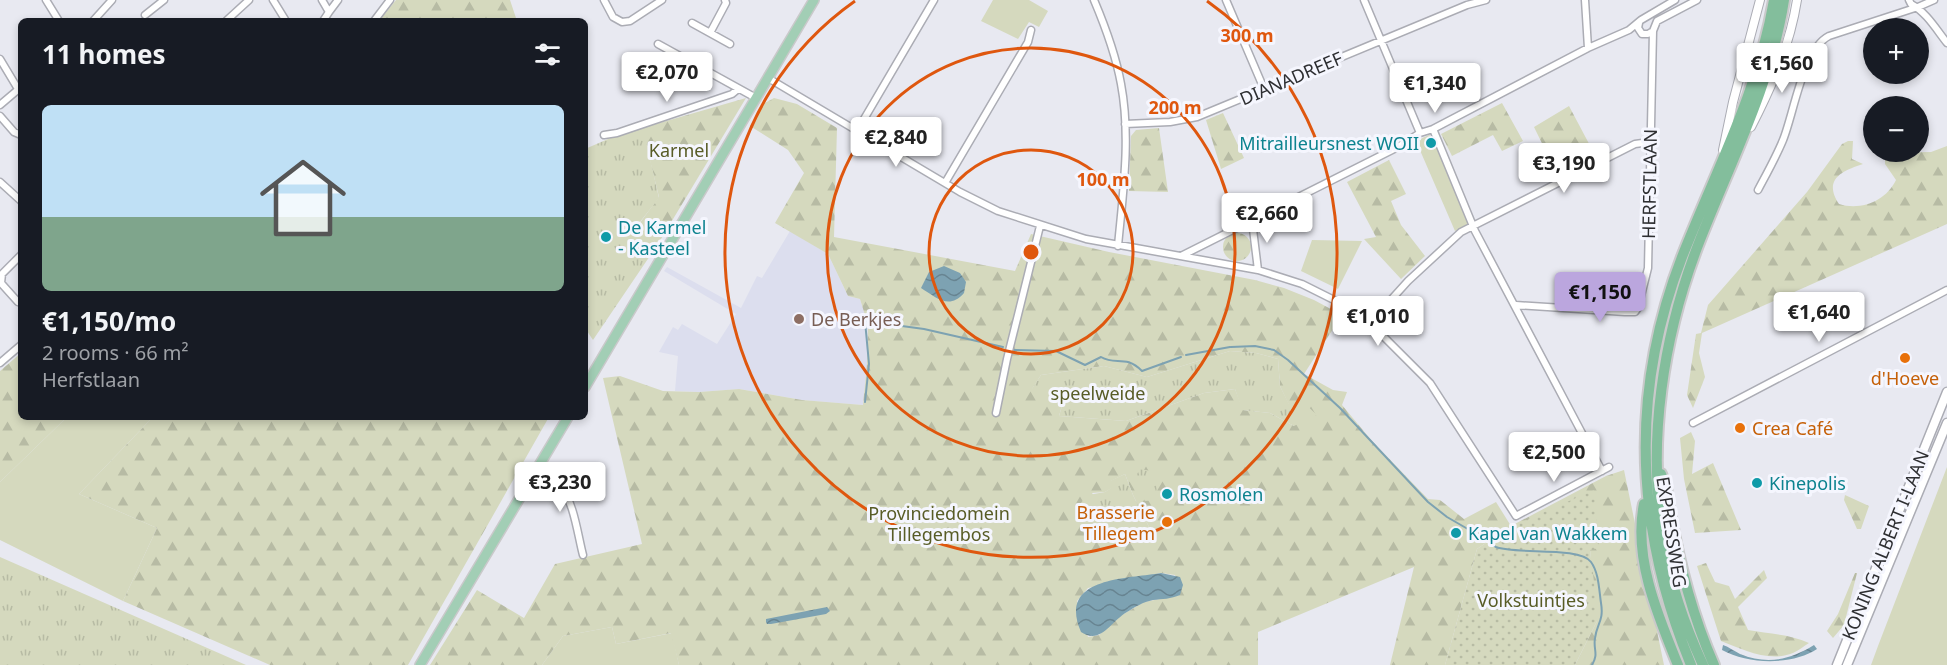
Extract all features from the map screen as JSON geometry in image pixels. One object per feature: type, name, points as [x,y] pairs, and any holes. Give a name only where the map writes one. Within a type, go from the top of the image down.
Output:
[{"type":"highway","name":"EXPRESSWEG","points":[[1691,665],[1678,634],[1662,583],[1646,495],[1646,408],[1656,343],[1672,283],[1749,90],[1774,0]]},
{"type":"highway","name":"EXPRESSWEG","points":[[1703,665],[1688,630],[1670,572],[1661,524],[1658,465],[1662,385],[1679,305],[1696,252],[1758,98],[1774,47],[1784,0]]},
{"type":"highway","points":[[1658,465],[1666,488],[1687,591],[1714,665]]},
{"type":"highway","points":[[1646,495],[1640,529],[1641,544],[1648,578],[1678,665]]},
{"type":"main road","points":[[588,382],[814,0]]},
{"type":"main road","name":"KONING ALBERT I-LAAN","points":[[1837,665],[1947,392]]},
{"type":"main road","points":[[420,665],[565,420]]},
{"type":"main road","name":"KONING ALBERT I-LAAN","points":[[1848,665],[1947,423]]},
{"type":"street","points":[[46,0],[57,18]]},
{"type":"street","points":[[96,18],[112,0]]},
{"type":"street","points":[[145,15],[164,0]]},
{"type":"street","points":[[228,18],[249,0]]},
{"type":"street","points":[[273,0],[284,18]]},
{"type":"street","points":[[321,0],[329,12]]},
{"type":"street","points":[[324,18],[338,0]]},
{"type":"street","points":[[376,18],[390,0]]},
{"type":"street","points":[[604,0],[614,17],[622,22],[630,21],[662,0]]},
{"type":"street","points":[[710,33],[726,3],[725,0]]},
{"type":"street","points":[[857,131],[934,0]]},
{"type":"street","points":[[1094,0],[1121,81],[1125,124],[1124,180],[1118,246]]},
{"type":"street","points":[[1226,0],[1264,89]]},
{"type":"street","points":[[1364,0],[1420,133]]},
{"type":"street","name":"DIANADREEF","points":[[1125,124],[1170,122],[1191,118],[1381,41],[1466,3],[1486,0]]},
{"type":"street","points":[[1585,0],[1588,48]]},
{"type":"street","points":[[1180,256],[1252,222],[1588,48],[1629,30],[1675,0]]},
{"type":"street","points":[[1642,33],[1654,28],[1657,21],[1672,12],[1697,0]]},
{"type":"street","name":"EXPRESSWEG","points":[[1721,160],[1733,102],[1760,0]]},
{"type":"street","name":"EXPRESSWEG","points":[[1727,173],[1771,86],[1786,49],[1797,0]]},
{"type":"street","points":[[1909,0],[1911,4],[1918,7],[1947,43]]},
{"type":"street","points":[[1758,190],[1784,138],[1809,61],[1818,43],[1829,36],[1934,0]]},
{"type":"street","points":[[152,9],[157,16]]},
{"type":"street","points":[[1646,18],[1651,20],[1654,28]]},
{"type":"street","points":[[692,23],[730,44]]},
{"type":"street","points":[[1639,23],[1642,33]]},
{"type":"street","name":"HERFSTLAAN","points":[[1516,305],[1625,312],[1635,312],[1638,308],[1648,274],[1654,28]]},
{"type":"street","points":[[945,183],[1028,42],[1031,30]]},
{"type":"street","points":[[1629,30],[1642,33],[1652,42]]},
{"type":"street","points":[[658,44],[756,98]]},
{"type":"street","points":[[0,59],[18,85]]},
{"type":"street","points":[[768,78],[984,204],[1041,226],[1086,239],[1258,270],[1316,290],[1344,305],[1370,323],[1414,365],[1434,388],[1516,516],[1606,469],[1474,226],[1433,129]]},
{"type":"street","points":[[604,135],[617,133],[732,94],[738,89]]},
{"type":"street","points":[[0,105],[18,90]]},
{"type":"street","points":[[0,116],[18,134]]},
{"type":"street","points":[[1370,323],[1414,275],[1461,232],[1635,144],[1650,142]]},
{"type":"street","points":[[0,182],[18,198]]},
{"type":"street","points":[[1252,222],[1258,270]]},
{"type":"street","points":[[996,412],[1018,310],[1041,226]]},
{"type":"street","points":[[18,258],[2,274],[1,283],[18,302]]},
{"type":"street","points":[[1693,423],[1947,290]]},
{"type":"street","points":[[1,361],[18,347]]},
{"type":"street","points":[[536,472],[559,486],[564,492],[571,507],[583,555]]},
{"type":"shaded area","name":"De Berkjes","points":[[790,231],[828,254],[848,296],[860,299],[868,325],[863,405],[802,400],[739,389],[675,391],[678,356],[659,352],[673,327],[678,330],[682,324],[717,344],[736,314],[664,271],[667,267],[741,308],[757,276],[762,278]]},
{"type":"green space","points":[[396,0],[510,0],[516,18],[381,18]]},
{"type":"green space","points":[[993,0],[1029,0],[1048,11],[1039,27],[1029,22],[1018,39],[981,21]]},
{"type":"green space","name":"Karmel","points":[[746,98],[658,244],[636,228],[659,197],[642,128]]},
{"type":"green space","name":"Provinciedomein Tillegembos","points":[[774,98],[797,104],[837,128],[834,237],[1015,271],[1031,234],[1109,252],[1255,280],[1314,300],[1342,315],[1304,374],[1333,390],[1347,392],[1342,405],[1372,441],[1428,499],[1440,500],[1464,519],[1496,502],[1511,526],[1606,476],[1624,470],[1664,665],[1575,665],[1597,621],[1590,550],[1508,528],[1477,549],[1445,665],[1390,665],[1414,567],[1258,632],[1258,665],[679,665],[671,633],[616,644],[612,627],[563,636],[542,665],[430,665],[477,590],[524,618],[555,564],[642,544],[603,378],[620,376],[663,391],[699,392],[739,389],[802,400],[863,405],[868,325],[860,299],[848,296],[828,254],[775,223],[804,173],[788,150],[750,126],[763,104]],"holes":[[[1230,351],[1256,353],[1278,359],[1280,386],[1289,405],[1294,426],[1270,413],[1243,410],[1235,389],[1204,393],[1126,421],[1059,416],[1065,396],[1032,389],[1041,375],[1104,366],[1147,377]],[[1125,474],[1151,531],[1118,532],[1092,493],[1105,492],[1112,488],[1111,481]],[[1161,573],[1175,575],[1180,595],[1144,602],[1115,619],[1099,635],[1088,637],[1077,601],[1088,588]]]},
{"type":"green space","points":[[1502,103],[1523,141],[1502,151],[1493,135],[1452,156],[1441,134]]},
{"type":"green space","points":[[1569,106],[1595,155],[1557,174],[1534,127]]},
{"type":"green space","points":[[1223,113],[1244,158],[1221,169],[1206,120]]},
{"type":"green space","points":[[643,128],[659,198],[636,227],[658,244],[593,340],[588,332],[588,148],[622,133]]},
{"type":"green space","points":[[1159,128],[1168,192],[1129,191],[1131,136],[1136,130]]},
{"type":"green space","points":[[1429,135],[1434,138],[1468,222],[1466,226],[1455,231],[1416,141]]},
{"type":"green space","points":[[1853,141],[1852,159],[1863,164],[1842,173],[1834,183],[1833,189],[1839,204],[1847,206],[1864,205],[1886,194],[1896,180],[1885,162],[1929,162],[1929,152],[1947,146],[1947,224],[1702,333],[1699,353],[1705,377],[1693,408],[1687,395],[1696,334],[1701,333],[1708,305],[1807,192],[1842,144]]},
{"type":"green space","points":[[1389,160],[1406,194],[1391,201],[1401,225],[1425,256],[1401,279],[1364,239],[1376,237],[1347,182]]},
{"type":"green space","points":[[1237,233],[1247,237],[1251,247],[1247,257],[1237,261],[1227,257],[1223,247],[1227,237]]},
{"type":"green space","points":[[1312,240],[1362,241],[1338,289],[1301,271]]},
{"type":"green space","name":"speelweide","points":[[1230,351],[1256,353],[1278,359],[1280,386],[1289,404],[1302,401],[1317,415],[1294,426],[1270,413],[1242,410],[1235,389],[1204,393],[1126,421],[1059,416],[1065,396],[1031,390],[1041,375],[1104,366],[1147,377]]},
{"type":"green space","points":[[18,356],[18,420],[64,420],[0,482],[0,371]]},
{"type":"green space","points":[[64,420],[150,420],[79,494],[157,528],[123,601],[0,540],[0,482]]},
{"type":"green space","points":[[150,420],[547,420],[408,665],[270,665],[123,601],[157,528],[79,494]]},
{"type":"green space","points":[[1691,432],[1695,441],[1692,474],[1713,463],[1741,530],[1695,533],[1684,479],[1680,438]]},
{"type":"green space","points":[[1947,467],[1947,665],[1871,665],[1878,646]]},
{"type":"green space","points":[[1140,469],[1151,471],[1157,477],[1156,500],[1145,501],[1141,494],[1136,476]]},
{"type":"green space","points":[[1125,474],[1151,535],[1136,533],[1132,530],[1118,532],[1082,526],[1079,519],[1080,504],[1088,495],[1105,492],[1111,488],[1110,481]]},
{"type":"green space","name":"Volkstuintjes","points":[[1594,490],[1599,548],[1590,550],[1597,621],[1575,665],[1445,665],[1477,549],[1508,528]]},
{"type":"green space","points":[[1845,495],[1869,506],[1861,529],[1857,529],[1844,500]]},
{"type":"green space","points":[[0,557],[246,665],[0,665]]},
{"type":"green space","points":[[1706,563],[1715,582],[1729,586],[1735,599],[1764,570],[1767,578],[1738,607],[1748,630],[1787,636],[1809,643],[1784,656],[1765,656],[1721,641],[1697,566]]},
{"type":"green space","points":[[1855,573],[1857,573],[1844,625],[1833,638],[1827,631],[1838,614]]},
{"type":"green space","points":[[612,627],[616,644],[672,633],[679,665],[542,665],[563,636]]},
{"type":"water","points":[[944,266],[960,273],[966,282],[964,293],[959,298],[948,302],[921,288],[929,272]]},
{"type":"water","points":[[1161,573],[1180,577],[1183,585],[1180,595],[1139,605],[1121,616],[1100,634],[1094,636],[1081,632],[1076,614],[1078,600],[1087,591],[1099,584],[1114,580]]},
{"type":"water","points":[[827,607],[830,611],[826,614],[771,624],[766,622],[766,619]]},
{"type":"water","points":[[1723,645],[1740,654],[1769,660],[1796,654],[1814,645],[1817,649],[1796,658],[1771,661],[1733,655],[1722,650]]},
{"type":"waterway","points":[[865,402],[869,364],[865,321],[924,329],[1003,347]]},
{"type":"waterway","points":[[1231,347],[1255,346],[1274,350],[1288,360],[1340,408],[1428,502],[1447,517],[1473,532]]},
{"type":"waterway","points":[[1186,355],[1230,347]]},
{"type":"waterway","points":[[1014,350],[1056,351],[1085,365],[1101,357],[1111,361],[1126,361],[1142,371],[1181,357]]},
{"type":"waterway","points":[[1484,539],[1496,547],[1574,554],[1591,562],[1597,576],[1602,609],[1592,665]]},
{"type":"place","name":"Mitrailleursnest WOII","points":[[1431,143]]},
{"type":"place","name":"De Karmel - Kasteel","points":[[606,237]]},
{"type":"place","name":"De Berkjes","points":[[799,319]]},
{"type":"place","name":"d'Hoeve","points":[[1905,358]]},
{"type":"place","name":"Crea Café","points":[[1740,428]]},
{"type":"place","name":"Kinepolis","points":[[1757,483]]},
{"type":"place","name":"Rosmolen","points":[[1167,494]]},
{"type":"place","name":"Brasserie Tillegem","points":[[1167,522]]},
{"type":"place","name":"Kapel van Wakkem","points":[[1456,533]]}]
